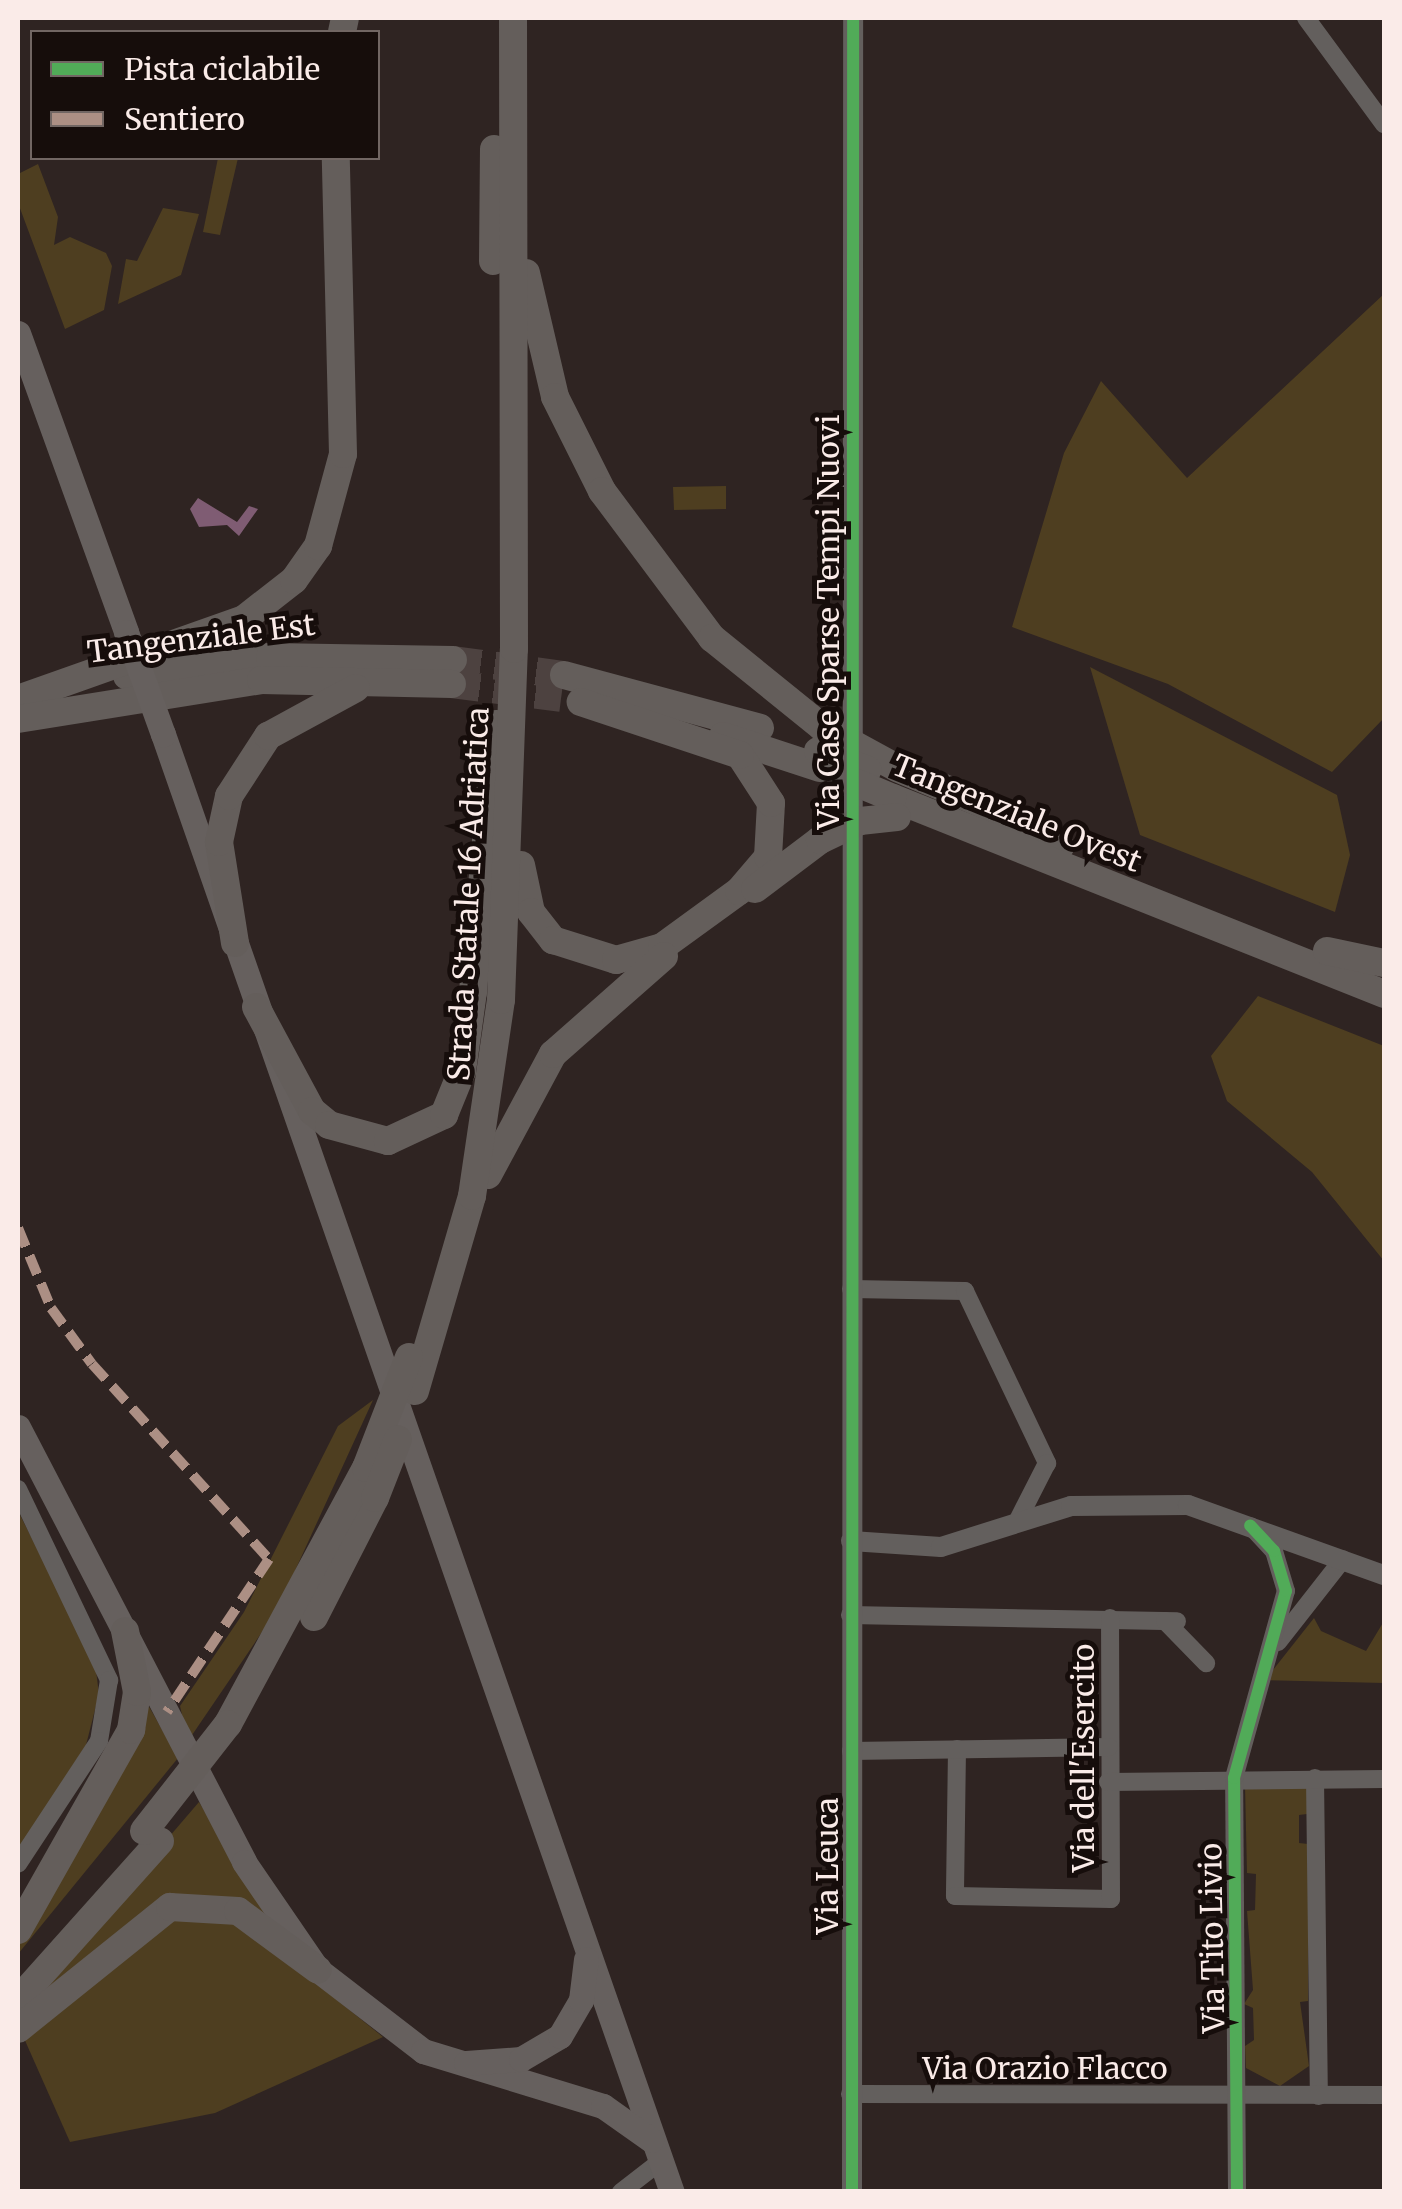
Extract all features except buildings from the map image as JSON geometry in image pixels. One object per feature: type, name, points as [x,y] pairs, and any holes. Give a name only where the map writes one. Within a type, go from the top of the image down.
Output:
[{"type":"highway","name":"Strada Statale 16 Adriatica","points":[[18,2000],[234,1731],[375,1498],[415,1391],[476,1056],[496,724],[496,18]]},
{"type":"highway","name":"Strada Statale 16 Adriatica","points":[[234,1731],[418,1359],[472,1196],[501,1000],[514,648],[513,18]]},
{"type":"highway","points":[[418,1359],[442,1340],[504,1133],[544,1065],[618,991],[820,840],[860,821],[895,791],[820,749],[688,612],[570,435],[529,298],[513,58]]},
{"type":"highway","points":[[18,700],[220,631],[278,594],[312,555],[343,454],[336,160]]},
{"type":"highway","name":"Tangenziale Ovest","points":[[514,648],[524,895],[541,926],[569,950],[633,958],[754,877],[773,839],[771,803],[729,748],[569,691],[669,719],[820,749],[895,791],[1089,877],[1384,994]]},
{"type":"highway","name":"Tangenziale Est","points":[[18,700],[270,657],[453,672]]},
{"type":"highway","points":[[236,943],[220,822],[254,754],[332,694],[453,672]]},
{"type":"highway","name":"Tangenziale Est","points":[[18,719],[261,680],[453,672]]},
{"type":"highway","points":[[256,1007],[312,1111],[329,1125],[388,1142],[444,1115],[462,1071],[473,992],[496,724]]},
{"type":"highway","name":"Tangenziale Ovest","points":[[895,791],[1060,846],[1384,973]]},
{"type":"highway","points":[[1327,951],[1384,963]]},
{"type":"highway","points":[[18,1930],[131,1730],[136,1692],[125,1631]]},
{"type":"highway","name":"Strada Statale 16 Adriatica","points":[[18,1974],[152,1836]]},
{"type":"highway","points":[[18,2029],[132,1928],[185,1904],[257,1920],[318,1970]]},
{"type":"main road","points":[[18,333],[163,734],[672,2192]]},
{"type":"main road","points":[[18,1427],[244,1862],[318,1970],[423,2051],[603,2106],[658,2153]]},
{"type":"main road","points":[[423,2051],[476,2066],[546,2048],[574,2021],[585,1943]]},
{"type":"street","name":"Via Case Sparse Tempi Nuovi","points":[[851,1289],[853,18]]},
{"type":"street","points":[[1306,18],[1384,124]]},
{"type":"street","points":[[851,1289],[966,1291],[1047,1464],[1019,1518]]},
{"type":"street","name":"Via Leuca","points":[[851,1289],[852,2192]]},
{"type":"street","points":[[18,1490],[109,1680],[99,1741],[18,1864]]},
{"type":"street","points":[[851,1541],[941,1547],[1019,1518],[1126,1502],[1188,1505],[1384,1575]]},
{"type":"street","points":[[1250,1525],[1282,1570],[1278,1642]]},
{"type":"street","points":[[1278,1642],[1343,1558]]},
{"type":"street","points":[[850,1615],[1171,1621],[1206,1663]]},
{"type":"street","name":"Via dell'Esercito","points":[[956,1749],[955,1896],[1111,1899],[1110,1618]]},
{"type":"street","name":"Via Tito Livio","points":[[1237,2192],[1240,2098],[1234,1778],[1254,1693],[1278,1642]]},
{"type":"street","points":[[851,1751],[1109,1747]]},
{"type":"street","points":[[1315,1778],[1319,2096]]},
{"type":"street","points":[[1108,1782],[1384,1779]]},
{"type":"street","name":"Via Orazio Flacco","points":[[850,2094],[1384,2096]]},
{"type":"street","points":[[622,2192],[658,2153]]},
{"type":"shaded area","points":[[218,160],[238,160],[220,235],[203,232]]},
{"type":"shaded area","points":[[38,164],[58,217],[54,245],[70,237],[106,253],[112,266],[104,310],[65,329],[18,203],[18,174]]},
{"type":"shaded area","points":[[163,208],[199,214],[181,275],[118,304],[126,259],[137,261]]},
{"type":"shaded area","points":[[1384,294],[1384,718],[1332,772],[1168,684],[1012,627],[1064,453],[1101,381],[1187,478]]},
{"type":"shaded area","points":[[726,486],[726,509],[674,510],[673,487]]},
{"type":"shaded area","points":[[198,498],[237,522],[249,506],[258,509],[239,536],[227,525],[199,527],[190,509]]},
{"type":"shaded area","points":[[1090,667],[1337,795],[1350,855],[1335,912],[1140,835]]},
{"type":"shaded area","points":[[1258,996],[1384,1046],[1384,1261],[1312,1172],[1227,1101],[1211,1056]]},
{"type":"shaded area","points":[[373,1400],[277,1610],[188,1741],[180,1706],[244,1612],[338,1426]]},
{"type":"shaded area","points":[[18,1511],[95,1663],[99,1694],[86,1745],[18,1850]]},
{"type":"shaded area","points":[[1314,1618],[1321,1631],[1366,1651],[1384,1621],[1384,1683],[1265,1680]]},
{"type":"shaded area","points":[[143,1696],[178,1758],[18,1954],[18,1943]]},
{"type":"shaded area","points":[[1245,1786],[1308,1786],[1307,1814],[1299,1815],[1299,1843],[1308,1844],[1308,2001],[1300,2002],[1309,2066],[1280,2086],[1246,2068],[1245,2046],[1254,2040],[1253,2008],[1244,2004],[1253,1990],[1247,1911],[1255,1910],[1256,1874],[1247,1873]]},
{"type":"shaded area","points":[[199,1802],[266,1915],[159,1903],[18,2013]]},
{"type":"shaded area","points":[[238,1920],[383,2037],[215,2113],[70,2142],[23,2036],[155,1921]]},
{"type":"tunnel","points":[[453,660],[564,675]]},
{"type":"tunnel","points":[[452,684],[561,698]]},
{"type":"marked path","points":[[18,1228],[51,1308],[92,1364],[269,1559],[167,1712]]},
{"type":"cycle path","points":[[852,2192],[853,18]]},
{"type":"cycle path","points":[[1237,2192],[1234,1778],[1286,1591],[1274,1551],[1250,1525]]}]
